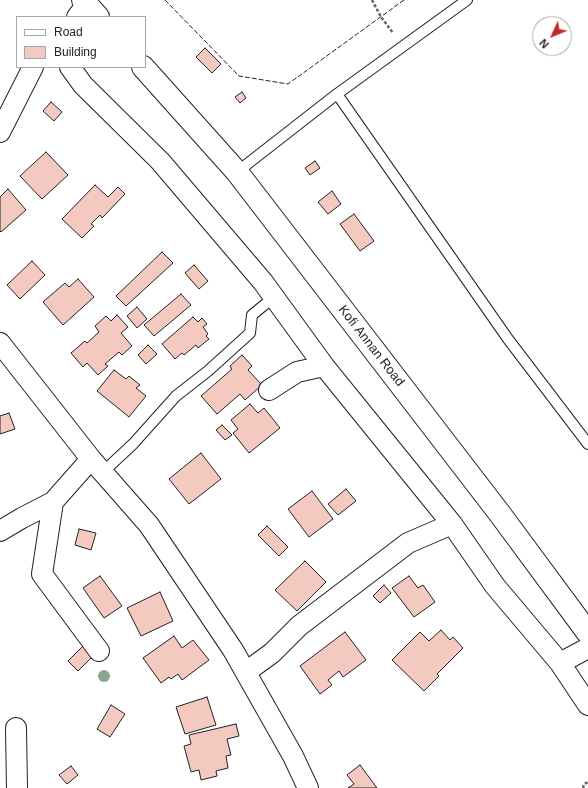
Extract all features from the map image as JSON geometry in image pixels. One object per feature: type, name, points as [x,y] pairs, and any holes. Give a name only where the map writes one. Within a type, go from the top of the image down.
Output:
[{"type":"main road","name":"Kofi Annan Road","points":[[145,68],[237,172],[500,514],[588,633]]},
{"type":"street","points":[[0,132],[32,68]]},
{"type":"street","points":[[71,68],[83,85],[160,161],[264,282],[324,366],[452,524],[495,586],[560,663],[588,705]]},
{"type":"street","points":[[0,343],[97,465],[149,526],[233,650],[293,756],[308,788]]},
{"type":"street","points":[[270,390],[297,372],[324,366]]},
{"type":"street","points":[[0,532],[22,518],[53,502],[97,465]]},
{"type":"street","points":[[53,502],[42,574],[69,608],[99,651]]},
{"type":"street","points":[[246,672],[272,653],[299,626],[408,543],[452,524]]},
{"type":"street","points":[[560,663],[588,648]]},
{"type":"street","points":[[16,728],[17,788]]},
{"type":"lane","points":[[237,172],[337,94],[467,0]]},
{"type":"lane","points":[[337,94],[508,339],[588,444]]},
{"type":"lane","points":[[97,465],[133,444],[176,396],[208,371],[250,332],[252,314],[274,297]]},
{"type":"path","points":[[372,0],[381,17],[402,47]]},
{"type":"path","points":[[584,788],[584,784],[588,782]]},
{"type":"building","points":[[205,48],[221,64],[212,73],[196,57]]},
{"type":"building","points":[[242,92],[246,98],[240,103],[235,97]]},
{"type":"building","points":[[51,102],[62,112],[54,121],[43,111]]},
{"type":"building","points":[[46,152],[68,175],[42,199],[20,176]]},
{"type":"building","points":[[315,161],[320,168],[310,175],[305,168]]},
{"type":"building","points":[[95,185],[108,197],[118,187],[125,194],[102,218],[100,215],[91,224],[94,226],[82,238],[62,219]]},
{"type":"building","points":[[8,189],[26,210],[1,232],[0,197]]},
{"type":"building","points":[[332,191],[341,204],[328,214],[318,202]]},
{"type":"building","points":[[354,214],[374,241],[360,251],[340,224]]},
{"type":"building","points":[[162,252],[173,263],[126,306],[116,296]]},
{"type":"building","points":[[32,261],[45,275],[20,299],[7,285]]},
{"type":"building","points":[[194,265],[208,281],[199,289],[185,273]]},
{"type":"building","points":[[78,279],[94,297],[63,325],[43,302],[65,283],[69,287]]},
{"type":"building","points":[[181,294],[191,305],[154,336],[144,325]]},
{"type":"building","points":[[137,307],[147,319],[137,328],[127,316]]},
{"type":"building","points":[[117,315],[128,327],[121,333],[132,346],[122,355],[119,352],[105,364],[108,366],[98,375],[87,363],[83,367],[71,353],[85,341],[87,343],[99,332],[95,326],[106,316],[111,321]]},
{"type":"building","points":[[193,317],[198,322],[202,318],[207,324],[203,327],[208,334],[206,336],[209,339],[198,348],[196,345],[184,355],[182,353],[175,359],[162,344]]},
{"type":"building","points":[[148,345],[157,354],[146,364],[138,355]]},
{"type":"building","points":[[242,355],[252,366],[248,370],[262,385],[245,400],[240,394],[217,414],[201,396],[232,369],[230,366]]},
{"type":"building","points":[[114,370],[126,379],[129,376],[140,385],[136,388],[146,396],[129,417],[97,391]]},
{"type":"building","points":[[250,404],[258,413],[264,408],[280,428],[249,453],[233,433],[238,429],[231,420]]},
{"type":"building","points":[[9,413],[15,429],[0,434],[0,416]]},
{"type":"building","points":[[222,425],[232,435],[225,440],[216,430]]},
{"type":"building","points":[[201,453],[221,479],[189,504],[169,479]]},
{"type":"building","points":[[346,489],[356,501],[338,515],[328,504]]},
{"type":"building","points":[[312,491],[333,519],[309,537],[288,509]]},
{"type":"building","points":[[267,526],[288,547],[279,556],[258,535]]},
{"type":"building","points":[[79,529],[96,533],[91,550],[75,545]]},
{"type":"building","points":[[305,561],[326,582],[297,611],[275,590]]},
{"type":"building","points":[[100,576],[122,606],[104,618],[83,588]]},
{"type":"building","points":[[409,576],[418,588],[423,585],[435,602],[414,617],[392,588]]},
{"type":"building","points":[[384,585],[391,593],[380,603],[373,596]]},
{"type":"building","points":[[160,592],[173,621],[141,636],[127,608]]},
{"type":"building","points":[[441,630],[450,640],[453,637],[463,648],[437,674],[439,676],[424,691],[392,660],[420,632],[429,641]]},
{"type":"building","points":[[345,632],[366,660],[343,677],[339,671],[328,680],[332,685],[320,694],[300,666]]},
{"type":"building","points":[[174,636],[182,648],[193,640],[209,660],[182,680],[178,674],[171,679],[169,677],[161,683],[143,658]]},
{"type":"building","points":[[86,643],[96,653],[78,671],[68,661]]},
{"type":"building","points":[[207,697],[216,725],[185,734],[176,707]]},
{"type":"building","points":[[111,705],[125,714],[110,737],[97,729]]},
{"type":"building","points":[[236,724],[239,736],[227,739],[231,755],[226,756],[228,768],[216,771],[217,776],[201,780],[199,770],[191,772],[184,746],[191,744],[189,735]]},
{"type":"building","points":[[360,765],[377,788],[348,788],[354,784],[347,775]]},
{"type":"building","points":[[71,766],[78,775],[67,784],[59,775]]},
{"type":"fence","points":[[165,0],[239,76],[288,84],[404,0]]}]
